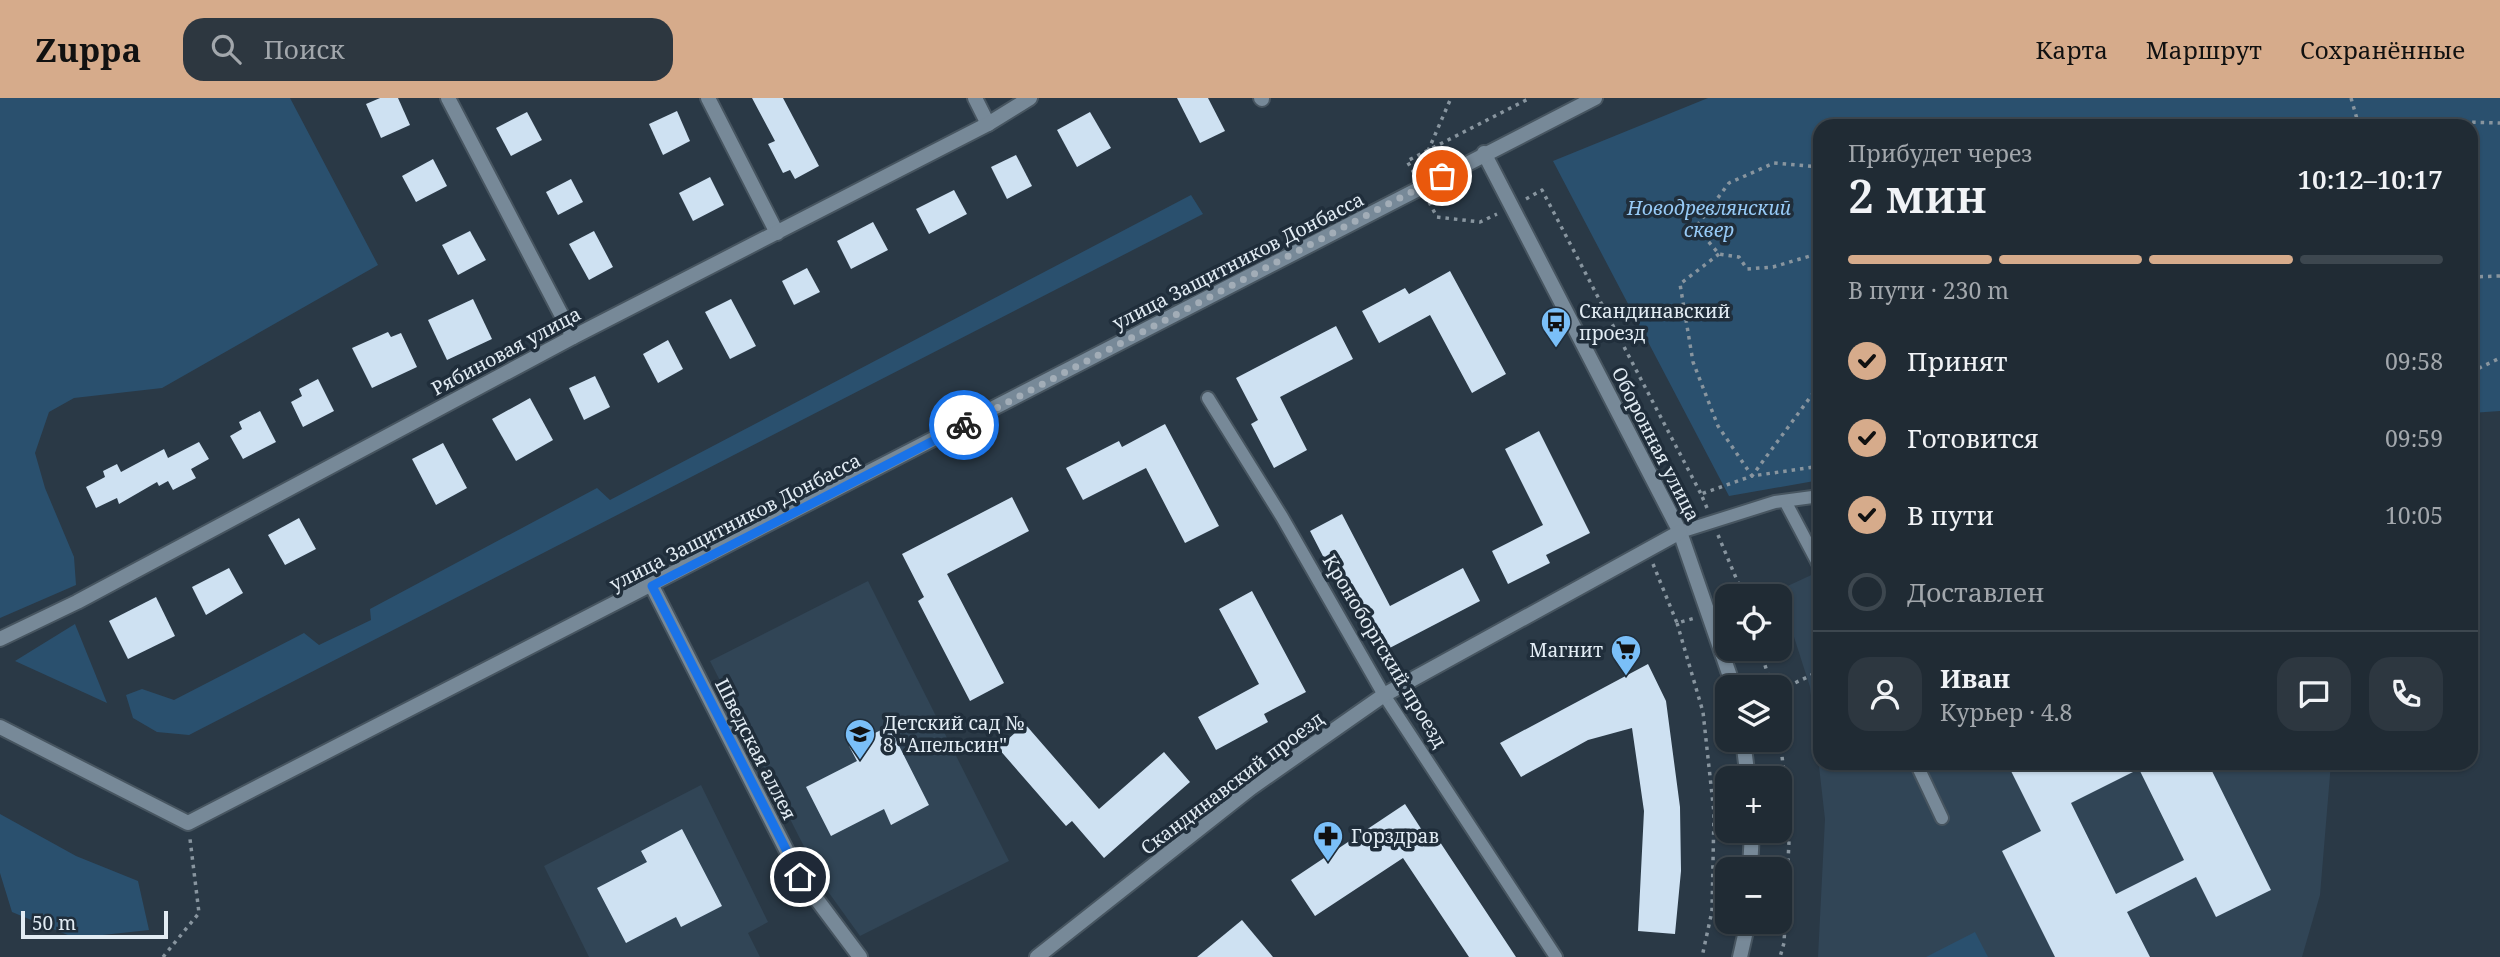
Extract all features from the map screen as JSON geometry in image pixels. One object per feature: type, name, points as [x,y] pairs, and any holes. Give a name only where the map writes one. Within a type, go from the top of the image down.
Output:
[{"type":"street","points":[[449,98],[573,337]]},
{"type":"street","points":[[708,98],[776,233]]},
{"type":"street","points":[[975,98],[988,124]]},
{"type":"street","name":"Рябиновая улица","points":[[0,639],[76,602],[573,337],[988,124],[1030,98]]},
{"type":"street","name":"улица Защитников Донбасса","points":[[188,823],[1595,98]]},
{"type":"street","name":"Оборонная улица","points":[[1484,153],[1680,532],[1730,675]]},
{"type":"street","name":"Скандинавский проезд","points":[[1037,957],[1251,788],[1384,695],[1680,532]]},
{"type":"street","name":"Шведская аллея","points":[[652,586],[800,877],[860,957]]},
{"type":"street","points":[[0,727],[188,823]]},
{"type":"street","points":[[1740,957],[1745,934]]},
{"type":"lane","name":"Кроноборгский проезд","points":[[1208,398],[1282,516],[1384,695],[1556,957]]},
{"type":"lane","points":[[1680,532],[1785,501],[1813,497]]},
{"type":"lane","points":[[1785,501],[1813,554]]},
{"type":"lane","points":[[1919,770],[1942,818]]},
{"type":"path","points":[[1427,153],[1451,98]]},
{"type":"path","points":[[2351,98],[2357,119]]},
{"type":"path","points":[[2478,122],[2500,122]]},
{"type":"path","points":[[1813,166],[1774,163],[1729,183],[1696,228],[1718,254],[1739,257],[1747,269],[1773,267],[1813,255]]},
{"type":"path","points":[[1718,254],[1680,284],[1693,362],[1718,426],[1752,476]]},
{"type":"path","points":[[2478,277],[2500,276]]},
{"type":"path","points":[[2478,369],[2500,358]]},
{"type":"path","points":[[1752,476],[1813,393]]},
{"type":"path","points":[[1739,584],[1701,494],[1752,476],[1813,467]]},
{"type":"path","points":[[1641,569],[1653,562],[1677,623],[1703,712],[1714,813],[1712,911],[1702,957]]},
{"type":"path","points":[[1677,623],[1709,613]]},
{"type":"path","points":[[1792,684],[1813,674]]},
{"type":"path","points":[[1780,957],[1784,943],[1790,821],[1781,752]]},
{"type":"path","points":[[163,957],[199,912],[188,823]]},
{"type":"shaded area","points":[[1813,574],[1813,713],[1810,687],[1792,631],[1792,584]]},
{"type":"shaded area","name":"Детский сад № 8 \"Апельсин\"","points":[[868,581],[1009,861],[860,936],[824,886],[710,661]]},
{"type":"shaded area","points":[[1819,770],[2330,770],[2320,895],[2302,957],[1818,957],[1825,819]]},
{"type":"shaded area","points":[[701,785],[768,922],[748,933],[760,957],[589,957],[544,866]]},
{"type":"green space","points":[[0,98],[290,98],[378,265],[162,388],[74,398],[49,412],[35,453],[45,488],[74,557],[76,585],[0,618]]},
{"type":"green space","name":"Новодревлянский сквер","points":[[1708,98],[2500,98],[2500,411],[2478,413],[2478,119],[1813,119],[1813,481],[1729,496],[1553,161]]},
{"type":"green space","points":[[1191,195],[1203,214],[189,735],[157,732],[133,718],[126,695],[142,689],[174,700],[304,633],[319,645],[371,620],[370,609],[597,488],[610,500]]},
{"type":"green space","points":[[75,624],[107,703],[15,661]]},
{"type":"green space","points":[[0,814],[76,856],[138,881],[149,930],[75,938],[12,912],[0,873]]},
{"type":"green space","points":[[1975,932],[1988,957],[1926,957]]},
{"type":"building","points":[[380,98],[398,98],[410,125],[381,138],[366,104]]},
{"type":"building","points":[[752,98],[783,98],[819,166],[795,179],[790,170],[783,173],[768,144],[775,141]]},
{"type":"building","points":[[1177,98],[1208,98],[1225,131],[1200,143]]},
{"type":"building","points":[[677,111],[690,141],[663,155],[649,124]]},
{"type":"building","points":[[527,112],[542,140],[511,156],[496,128]]},
{"type":"building","points":[[1090,112],[1111,148],[1077,167],[1057,130]]},
{"type":"building","points":[[1016,155],[1032,186],[1007,199],[991,167]]},
{"type":"building","points":[[433,159],[447,186],[416,202],[402,176]]},
{"type":"building","points":[[710,177],[724,205],[693,221],[679,193]]},
{"type":"building","points":[[571,179],[583,202],[558,215],[546,192]]},
{"type":"building","points":[[954,190],[967,214],[929,234],[916,209]]},
{"type":"building","points":[[873,222],[888,250],[851,269],[837,241]]},
{"type":"building","points":[[470,231],[486,260],[458,275],[442,245]]},
{"type":"building","points":[[594,231],[613,267],[589,280],[569,244]]},
{"type":"building","points":[[807,268],[820,292],[794,305],[782,281]]},
{"type":"building","points":[[1450,271],[1506,374],[1472,393],[1430,315],[1379,343],[1362,311],[1405,288],[1409,294]]},
{"type":"building","points":[[473,299],[492,339],[447,360],[428,320]]},
{"type":"building","points":[[731,299],[756,346],[730,359],[705,312]]},
{"type":"building","points":[[1336,326],[1353,359],[1280,397],[1307,450],[1274,468],[1251,424],[1258,420],[1236,378]]},
{"type":"building","points":[[388,332],[391,337],[401,333],[417,367],[372,388],[352,348]]},
{"type":"building","points":[[668,340],[683,369],[658,383],[643,354]]},
{"type":"building","points":[[595,376],[610,407],[584,420],[569,388]]},
{"type":"building","points":[[318,379],[334,411],[303,427],[291,402],[302,396],[299,389]]},
{"type":"building","points":[[530,398],[553,440],[516,461],[492,419]]},
{"type":"building","points":[[260,411],[276,442],[243,459],[230,436],[242,429],[239,422]]},
{"type":"building","points":[[1165,424],[1219,526],[1185,543],[1146,468],[1083,500],[1066,468],[1119,441],[1122,447]]},
{"type":"building","points":[[1539,431],[1590,533],[1546,555],[1550,563],[1508,584],[1492,551],[1543,525],[1505,449]]},
{"type":"building","points":[[199,442],[209,459],[191,469],[196,478],[173,490],[168,481],[159,486],[157,482],[119,504],[117,498],[96,508],[86,487],[105,477],[103,471],[117,464],[121,472],[164,449],[168,458]]},
{"type":"building","points":[[443,443],[467,488],[436,505],[412,459]]},
{"type":"building","points":[[1012,497],[1029,531],[947,574],[1004,683],[970,701],[918,601],[924,597],[902,554]]},
{"type":"building","points":[[1342,514],[1390,606],[1463,568],[1480,601],[1382,652],[1360,610],[1353,614],[1310,531]]},
{"type":"building","points":[[299,518],[316,549],[285,565],[268,535]]},
{"type":"building","points":[[229,568],[243,593],[206,615],[192,587]]},
{"type":"building","points":[[1252,591],[1306,692],[1264,714],[1268,722],[1216,750],[1198,717],[1259,684],[1219,609]]},
{"type":"building","points":[[156,597],[175,636],[128,659],[109,621]]},
{"type":"building","points":[[1648,664],[1666,701],[1680,807],[1681,871],[1675,934],[1638,931],[1644,811],[1632,728],[1588,740],[1521,777],[1500,743]]},
{"type":"building","points":[[1025,724],[1099,809],[1164,752],[1190,782],[1104,858],[1072,821],[1066,826],[998,748]]},
{"type":"building","points":[[889,726],[929,805],[891,825],[884,809],[831,836],[806,787],[857,761],[849,746]]},
{"type":"building","points":[[2010,770],[2137,770],[2071,803],[2116,894],[2184,860],[2139,770],[2211,770],[2271,890],[2216,917],[2196,877],[2127,912],[2150,957],[2055,957],[2002,851],[2041,831]]},
{"type":"building","points":[[1405,804],[1429,841],[1436,836],[1516,957],[1469,957],[1403,858],[1315,916],[1291,880]]},
{"type":"building","points":[[682,829],[722,906],[681,927],[676,917],[626,943],[597,888],[647,862],[641,851]]},
{"type":"building","points":[[1242,920],[1273,957],[1197,957]]},
{"type":"way so far","points":[[964,425],[1442,176]]},
{"type":"place","name":"Скандинавский проезд","points":[[1556,349]]},
{"type":"place","name":"Магнит","points":[[1626,677]]},
{"type":"place","name":"Детский сад № 8 \"Апельсин\"","points":[[860,761]]},
{"type":"place","name":"Горздрав","points":[[1328,863]]},
{"type":"route","points":[[800,877],[652,586],[964,425]]}]
